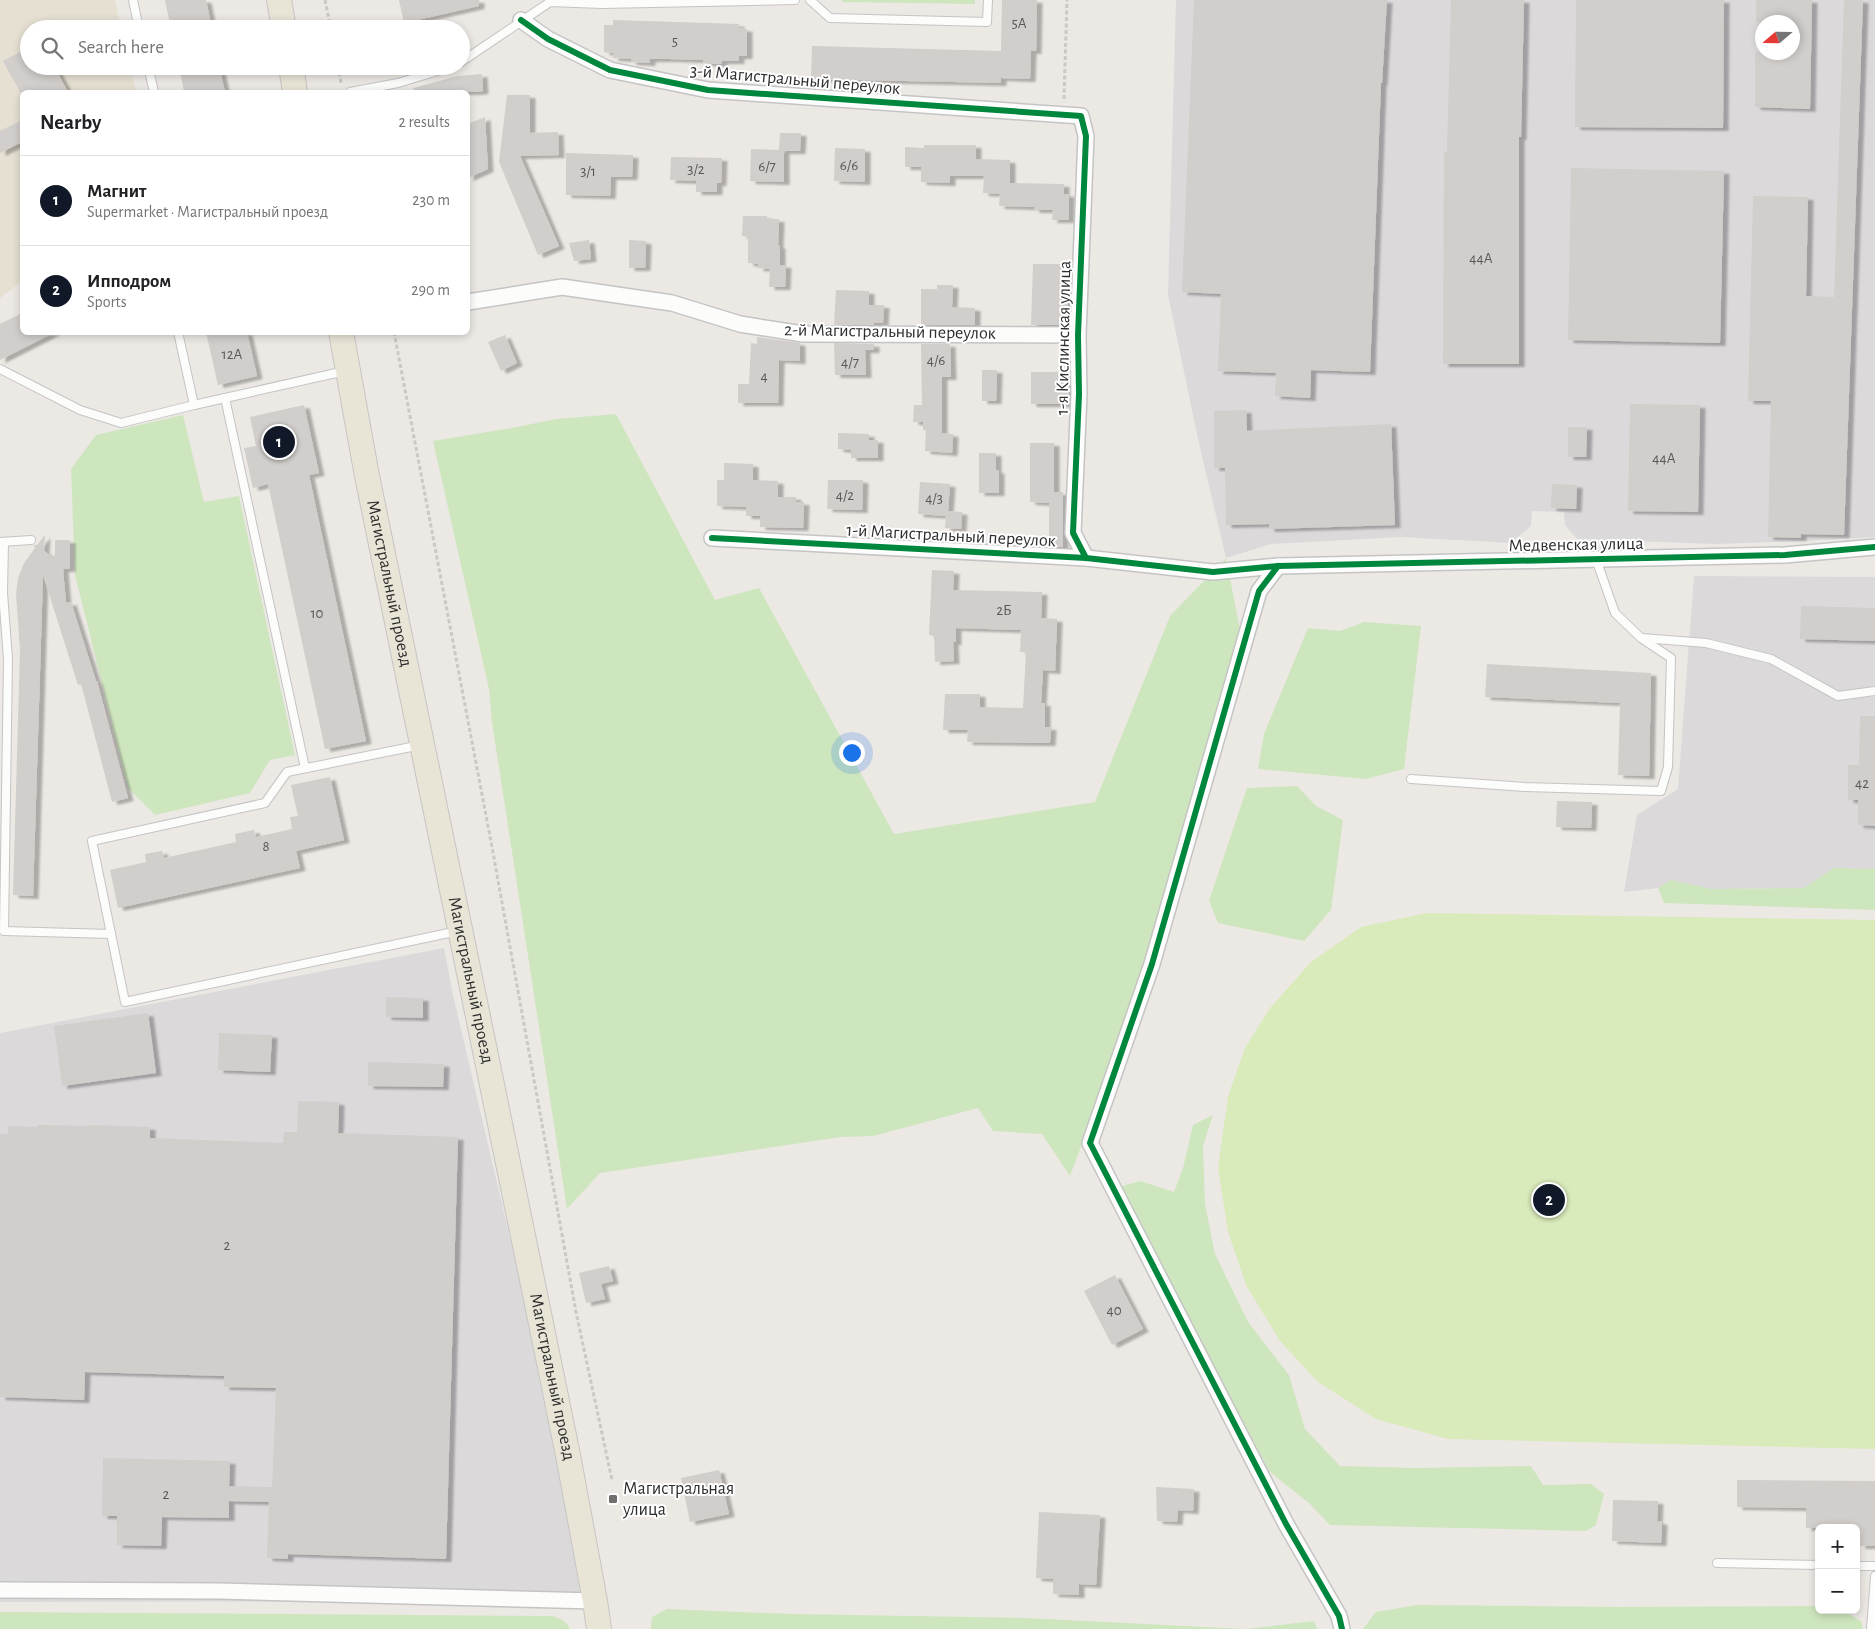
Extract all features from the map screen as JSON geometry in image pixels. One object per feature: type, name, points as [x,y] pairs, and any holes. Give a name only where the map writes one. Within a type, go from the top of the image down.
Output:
[{"type":"main road","points":[[279,0],[282,20]]},
{"type":"main road","points":[[292,75],[295,90]]},
{"type":"main road","name":"Магистральный проезд","points":[[342,335],[367,476],[568,1455],[599,1629]]},
{"type":"street","name":"3-й Магистральный переулок","points":[[521,20],[548,39],[610,70],[708,90],[1082,116]]},
{"type":"street","name":"1-я Кислинская улица","points":[[1082,116],[1086,136],[1073,533],[1086,558]]},
{"type":"street","name":"2-й Магистральный переулок","points":[[470,302],[562,287],[672,303],[740,324],[803,334],[1078,335]]},
{"type":"street","name":"1-й Магистральный переулок","points":[[712,538],[1086,558],[1213,572],[1278,566]]},
{"type":"street","name":"Медвенская улица","points":[[1278,566],[1785,555],[1875,547]]},
{"type":"street","points":[[1278,566],[1259,591],[1152,964],[1090,1143],[1281,1515],[1340,1616],[1342,1629]]},
{"type":"street","points":[[0,1590],[220,1592],[595,1601]]},
{"type":"lane","points":[[133,0],[137,20]]},
{"type":"lane","points":[[470,56],[550,1],[602,4],[795,0]]},
{"type":"lane","points":[[810,0],[830,18],[988,22],[988,0]]},
{"type":"lane","points":[[150,75],[154,90]]},
{"type":"lane","points":[[361,90],[398,83],[424,75]]},
{"type":"lane","points":[[179,335],[194,406]]},
{"type":"lane","points":[[0,369],[80,410],[121,423],[349,371]]},
{"type":"lane","points":[[225,398],[305,768]]},
{"type":"lane","points":[[31,540],[2,542],[4,931],[111,934]]},
{"type":"lane","points":[[1412,779],[1525,786],[1661,791],[1668,767],[1671,658],[1641,638],[1615,614],[1596,559]]},
{"type":"lane","points":[[1641,638],[1706,642],[1771,659],[1838,696],[1875,692]]},
{"type":"lane","points":[[422,745],[287,772],[265,803],[92,841],[125,1002],[460,931]]},
{"type":"lane","points":[[1717,1563],[1815,1565]]},
{"type":"lane","points":[[1860,1566],[1875,1566]]},
{"type":"lane","points":[[1871,1629],[1875,1576]]},
{"type":"path","points":[[326,0],[329,20]]},
{"type":"path","points":[[1063,115],[1067,0]]},
{"type":"path","points":[[340,75],[341,84]]},
{"type":"path","points":[[395,335],[492,847],[576,1312],[612,1480]]},
{"type":"shaded area","points":[[115,0],[119,20],[20,20],[20,75],[132,75],[136,90],[20,90],[20,283],[0,298],[0,1]]},
{"type":"shaded area","points":[[1176,0],[1875,0],[1875,537],[1716,544],[1577,539],[1565,525],[1564,512],[1532,511],[1531,526],[1511,543],[1401,537],[1271,544],[1226,558],[1198,439],[1168,295]]},
{"type":"shaded area","points":[[1694,576],[1875,577],[1875,869],[1834,868],[1804,888],[1711,889],[1671,880],[1658,888],[1624,892],[1637,815],[1678,789]]},
{"type":"shaded area","points":[[444,948],[453,995],[595,1601],[0,1602],[0,1033]]},
{"type":"green space","points":[[841,0],[975,0],[975,4],[843,2]]},
{"type":"green space","points":[[616,414],[715,600],[759,588],[894,834],[1095,802],[1170,616],[1226,558],[1241,635],[1153,953],[1070,1176],[1042,1134],[993,1131],[978,1108],[873,1136],[841,1137],[600,1173],[567,1209],[492,722],[489,689],[433,441],[556,419]]},
{"type":"green space","points":[[183,415],[204,502],[239,496],[295,755],[270,760],[250,793],[155,815],[128,788],[75,575],[71,469],[96,435]]},
{"type":"green space","points":[[1364,622],[1421,626],[1404,769],[1366,779],[1258,769],[1264,734],[1308,628],[1340,631]]},
{"type":"green space","points":[[1297,786],[1316,806],[1343,820],[1331,910],[1304,941],[1218,923],[1209,901],[1247,788]]},
{"type":"green space","points":[[1834,868],[1875,869],[1875,910],[1664,903],[1658,888],[1671,880],[1711,889],[1804,888]]},
{"type":"green space","points":[[1427,913],[1875,920],[1875,1449],[1448,1439],[1376,1419],[1318,1382],[1280,1341],[1246,1285],[1228,1232],[1218,1168],[1228,1096],[1245,1048],[1270,1008],[1311,962],[1361,927]]},
{"type":"green space","points":[[1213,1115],[1203,1146],[1205,1204],[1215,1254],[1248,1322],[1289,1375],[1305,1429],[1340,1466],[1416,1468],[1531,1466],[1543,1485],[1591,1484],[1604,1494],[1596,1525],[1586,1531],[1330,1525],[1309,1503],[1270,1472],[1119,1187],[1140,1181],[1174,1192],[1183,1168],[1193,1125]]},
{"type":"green space","points":[[1417,1605],[1815,1606],[1815,1614],[1849,1614],[1862,1622],[1862,1629],[1363,1629],[1376,1612]]},
{"type":"green space","points":[[667,1609],[792,1614],[1026,1618],[1246,1629],[651,1629],[652,1617]]},
{"type":"green space","points":[[0,1612],[551,1616],[562,1620],[570,1629],[0,1629]]},
{"type":"green space","points":[[1314,1621],[1317,1629],[1246,1629]]},
{"type":"building","points":[[165,0],[206,0],[210,20],[169,20]]},
{"type":"building","points":[[399,0],[479,0],[479,6],[417,20],[403,20]]},
{"type":"building","points":[[1002,0],[1037,0],[1036,51],[1031,51],[1030,79],[1001,78],[1001,83],[811,79],[812,46],[1001,51]]},
{"type":"building","points":[[1194,0],[1387,0],[1381,83],[1370,372],[1311,370],[1310,398],[1275,396],[1276,373],[1218,371],[1221,294],[1182,292]]},
{"type":"building","points":[[1451,0],[1524,0],[1521,137],[1519,137],[1519,364],[1443,364],[1444,152],[1447,152]]},
{"type":"building","points":[[1576,0],[1724,0],[1723,128],[1575,127]]},
{"type":"building","points":[[1756,0],[1812,0],[1810,109],[1755,107],[1755,60],[1800,60],[1800,15],[1756,15]]},
{"type":"building","points":[[1844,0],[1863,0],[1844,535],[1801,534],[1801,538],[1768,537],[1771,401],[1748,401],[1753,196],[1808,197],[1806,296],[1834,297]]},
{"type":"building","points":[[613,20],[739,24],[739,28],[747,29],[747,56],[739,56],[739,61],[722,61],[722,64],[703,63],[703,60],[669,59],[650,59],[650,63],[631,62],[631,59],[613,58],[613,53],[604,52],[604,25],[613,25]]},
{"type":"building","points":[[20,52],[20,75],[59,75],[67,90],[20,90],[20,92],[3,61]]},
{"type":"building","points":[[482,74],[483,91],[414,90],[413,88],[458,76]]},
{"type":"building","points":[[181,75],[221,75],[225,90],[184,90]]},
{"type":"building","points":[[507,95],[530,95],[530,133],[558,132],[559,155],[520,156],[559,246],[538,255],[499,162]]},
{"type":"building","points":[[485,117],[488,169],[470,177],[470,123]]},
{"type":"building","points":[[20,121],[20,143],[0,153],[0,131]]},
{"type":"building","points":[[780,133],[801,133],[800,151],[784,151],[784,182],[750,181],[751,149],[779,150]]},
{"type":"building","points":[[924,145],[976,145],[976,159],[1010,160],[1010,183],[1064,184],[1064,194],[1069,194],[1069,220],[1052,220],[1053,210],[1034,210],[1034,207],[999,206],[1000,194],[983,193],[984,176],[950,176],[950,183],[921,182],[921,167],[905,167],[905,147],[924,148]]},
{"type":"building","points":[[835,148],[865,149],[865,182],[834,181]]},
{"type":"building","points":[[566,153],[633,155],[632,177],[611,177],[610,196],[566,195]]},
{"type":"building","points":[[671,157],[722,158],[721,183],[717,183],[717,192],[696,192],[696,181],[670,180]]},
{"type":"building","points":[[1571,168],[1724,171],[1720,343],[1568,340]]},
{"type":"building","points":[[743,216],[767,216],[767,219],[779,219],[778,245],[780,246],[780,265],[786,265],[785,287],[769,287],[770,269],[758,268],[758,264],[748,263],[748,237],[742,236]]},
{"type":"building","points":[[589,240],[591,259],[574,261],[569,243]]},
{"type":"building","points":[[629,240],[646,241],[645,268],[629,268]]},
{"type":"building","points":[[1033,264],[1060,264],[1059,288],[1068,288],[1068,325],[1031,325]]},
{"type":"building","points":[[937,285],[953,285],[952,307],[975,308],[975,325],[921,325],[921,289],[937,289]]},
{"type":"building","points":[[836,290],[869,291],[869,305],[884,305],[883,323],[874,323],[874,325],[834,325]]},
{"type":"building","points":[[20,314],[20,335],[49,335],[0,360],[0,324]]},
{"type":"building","points":[[207,335],[248,335],[257,376],[218,385]]},
{"type":"building","points":[[505,335],[517,363],[501,371],[488,342]]},
{"type":"building","points":[[757,337],[800,343],[800,361],[779,360],[778,403],[738,403],[738,384],[749,384],[751,343],[757,344]]},
{"type":"building","points":[[834,343],[874,344],[874,350],[865,350],[866,375],[835,375]]},
{"type":"building","points":[[921,344],[950,344],[951,377],[942,377],[942,433],[953,434],[952,453],[925,451],[926,430],[923,430],[923,422],[913,422],[914,405],[922,405]]},
{"type":"building","points":[[982,370],[997,370],[996,401],[982,401]]},
{"type":"building","points":[[1031,372],[1069,372],[1069,404],[1031,404]]},
{"type":"building","points":[[1630,404],[1700,405],[1698,512],[1628,511]]},
{"type":"building","points":[[304,405],[319,473],[309,475],[366,741],[325,749],[268,484],[253,488],[244,448],[256,446],[250,417]]},
{"type":"building","points":[[1246,410],[1247,431],[1391,424],[1395,525],[1269,529],[1269,524],[1226,525],[1225,468],[1214,468],[1214,411]]},
{"type":"building","points":[[1568,427],[1587,427],[1586,457],[1568,457]]},
{"type":"building","points":[[838,433],[869,434],[869,440],[878,440],[878,458],[851,458],[851,450],[838,449]]},
{"type":"building","points":[[1030,443],[1054,443],[1054,492],[1063,492],[1063,547],[1049,547],[1049,503],[1030,502]]},
{"type":"building","points":[[979,453],[996,453],[996,470],[999,471],[999,493],[979,493]]},
{"type":"building","points":[[724,463],[753,464],[753,480],[778,481],[778,497],[796,497],[796,502],[804,502],[803,528],[760,527],[760,516],[746,516],[746,507],[717,506],[717,480],[724,480]]},
{"type":"building","points":[[828,480],[863,480],[862,510],[827,509]]},
{"type":"building","points":[[920,482],[950,484],[948,511],[962,512],[961,529],[945,528],[946,516],[918,514]]},
{"type":"building","points":[[1552,484],[1577,485],[1576,509],[1551,508]]},
{"type":"building","points":[[45,535],[44,551],[55,559],[55,540],[70,540],[70,569],[63,569],[66,603],[71,602],[97,681],[128,798],[112,802],[81,684],[78,685],[43,575],[33,896],[13,895],[20,650],[16,594],[18,578],[24,563],[35,548],[34,545],[37,545]]},
{"type":"building","points":[[932,570],[954,571],[953,590],[1042,592],[1041,618],[1057,619],[1055,671],[1043,670],[1041,703],[1045,703],[1045,727],[1051,727],[1050,743],[967,742],[968,730],[943,730],[945,694],[980,694],[980,707],[1023,708],[1026,652],[1020,652],[1021,630],[956,628],[956,642],[953,642],[954,661],[935,662],[934,636],[929,635]]},
{"type":"building","points":[[1801,606],[1875,608],[1875,641],[1800,639]]},
{"type":"building","points":[[1487,664],[1651,673],[1649,776],[1618,775],[1620,703],[1485,697]]},
{"type":"building","points":[[1860,716],[1875,716],[1875,826],[1858,825],[1858,800],[1848,800],[1848,765],[1859,765]]},
{"type":"building","points":[[330,777],[344,840],[296,851],[300,868],[118,908],[110,870],[146,862],[145,854],[162,851],[164,858],[236,842],[235,834],[254,830],[256,837],[292,829],[290,817],[298,816],[291,785]]},
{"type":"building","points":[[1557,801],[1592,802],[1591,828],[1556,827]]},
{"type":"building","points":[[386,997],[423,998],[423,1018],[386,1017]]},
{"type":"building","points":[[148,1013],[156,1073],[62,1086],[54,1026]]},
{"type":"building","points":[[219,1033],[272,1035],[270,1072],[218,1070]]},
{"type":"building","points":[[368,1062],[444,1064],[443,1087],[368,1086]]},
{"type":"building","points":[[298,1101],[339,1102],[338,1133],[458,1137],[446,1559],[288,1554],[288,1559],[267,1558],[269,1502],[229,1501],[229,1518],[162,1517],[161,1546],[117,1545],[117,1516],[102,1516],[103,1458],[230,1461],[229,1486],[272,1487],[276,1388],[224,1387],[224,1376],[85,1372],[84,1400],[0,1397],[0,1134],[8,1134],[8,1126],[89,1125],[150,1127],[150,1138],[283,1143],[284,1132],[297,1132]]},
{"type":"building","points":[[609,1266],[613,1281],[601,1284],[605,1299],[586,1303],[579,1273]]},
{"type":"building","points":[[1115,1275],[1143,1329],[1112,1345],[1084,1291]]},
{"type":"building","points":[[719,1470],[729,1514],[690,1522],[681,1478]]},
{"type":"building","points":[[1737,1480],[1875,1481],[1875,1546],[1860,1546],[1860,1524],[1815,1524],[1815,1528],[1806,1528],[1806,1508],[1737,1507]]},
{"type":"building","points":[[1156,1487],[1194,1489],[1193,1511],[1178,1510],[1177,1522],[1157,1521]]},
{"type":"building","points":[[1613,1500],[1658,1501],[1657,1521],[1662,1522],[1661,1543],[1612,1541]]},
{"type":"building","points":[[1039,1512],[1100,1515],[1096,1585],[1079,1584],[1079,1595],[1053,1594],[1053,1579],[1036,1578]]},
{"type":"cycle path","points":[[521,20],[548,39],[610,70],[708,90],[1081,116],[1086,136],[1073,533],[1086,558]]},
{"type":"cycle path","points":[[712,538],[1086,558],[1213,572],[1278,566],[1785,555],[1875,547]]},
{"type":"cycle path","points":[[1278,566],[1259,591],[1152,964],[1090,1143],[1286,1524],[1339,1616],[1342,1629]]},
{"type":"place","name":"Магнит","points":[[279,442]]},
{"type":"place","name":"Ипподром","points":[[1549,1200]]},
{"type":"place","name":"Магистральная улица","points":[[613,1499]]}]
